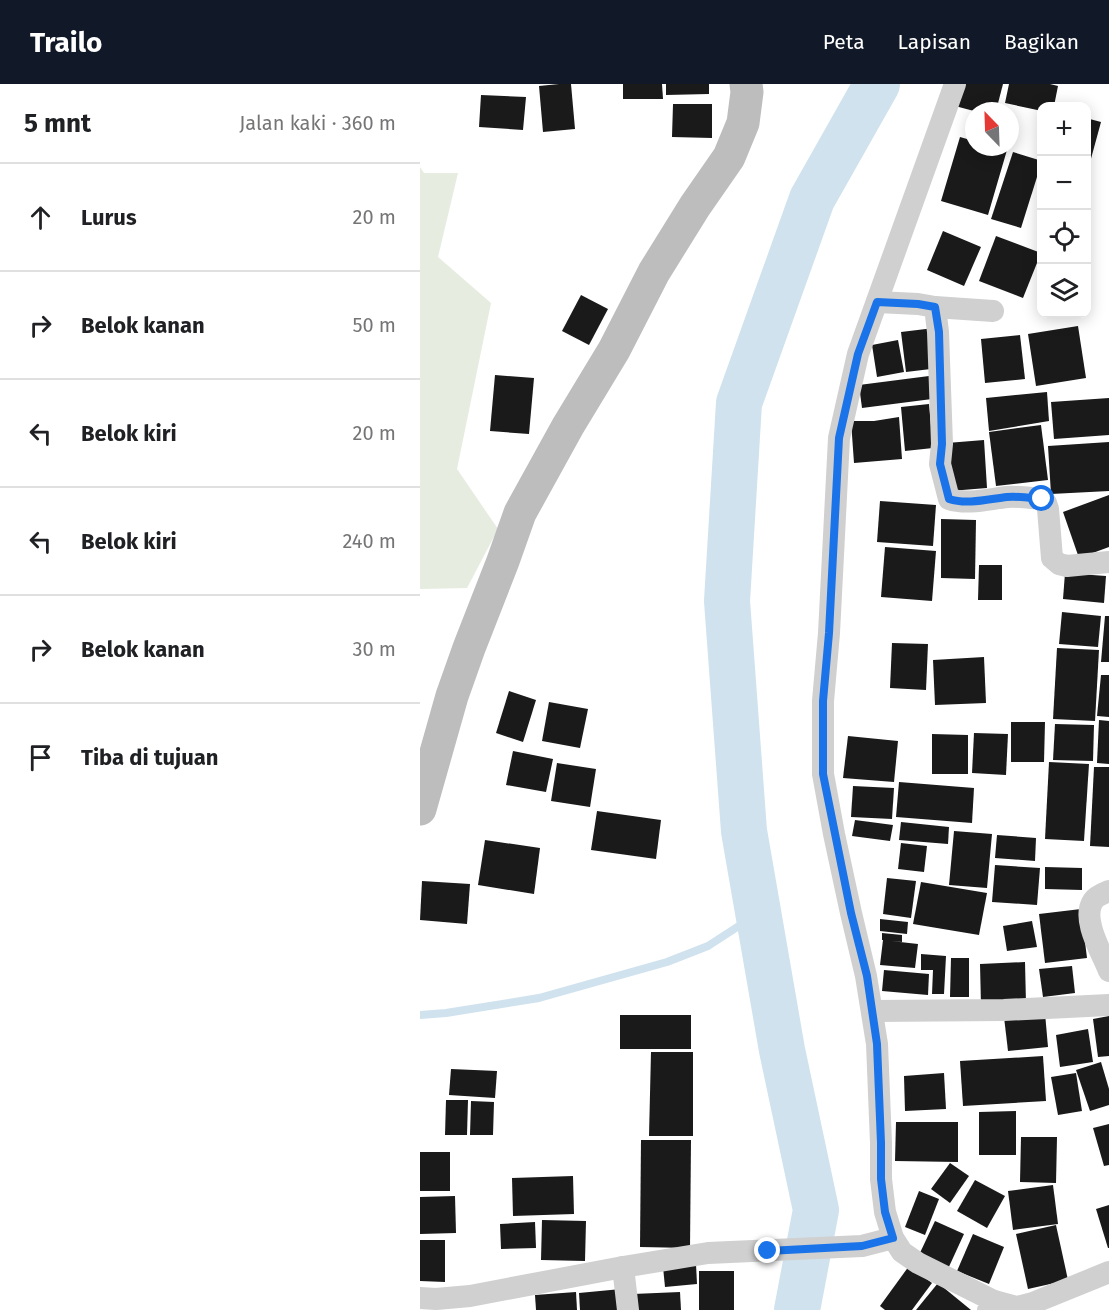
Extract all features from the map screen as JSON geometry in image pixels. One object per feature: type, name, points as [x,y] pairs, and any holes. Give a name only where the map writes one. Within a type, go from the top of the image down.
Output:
[{"type":"street","points":[[420,809],[468,648],[520,513],[568,426],[614,350],[654,272],[729,157],[742,123],[747,92],[746,84]]},
{"type":"street","points":[[955,84],[858,354],[839,438],[829,633],[823,701],[823,774],[851,913],[867,976],[877,1055],[881,1179],[885,1212],[893,1238],[902,1252],[918,1263],[991,1305],[1018,1309],[1109,1272]]},
{"type":"street","points":[[877,302],[993,311]]},
{"type":"street","points":[[935,307],[939,332],[942,444],[940,464],[949,499],[952,501],[1011,497],[1042,499],[1048,510],[1052,558],[1059,564],[1067,566],[1109,562]]},
{"type":"street","points":[[1109,891],[1094,899],[1089,912],[1091,930],[1109,971]]},
{"type":"street","points":[[872,1011],[1004,1010],[1109,1005]]},
{"type":"street","points":[[420,1298],[470,1296],[708,1253],[862,1246],[893,1238]]},
{"type":"street","points":[[624,1267],[628,1310]]},
{"type":"shaded area","points":[[420,167],[424,173],[458,173],[438,257],[491,303],[457,469],[498,529],[467,588],[420,589]]},
{"type":"building","points":[[571,84],[575,129],[543,132],[539,86]]},
{"type":"building","points":[[623,84],[662,84],[663,99],[623,99]]},
{"type":"building","points":[[666,84],[709,84],[709,94],[666,95]]},
{"type":"building","points":[[961,84],[1003,84],[998,102],[965,102],[965,109],[955,106]]},
{"type":"building","points":[[1009,84],[1058,86],[1055,102],[1037,102],[1037,110],[1019,106],[1019,102],[1005,102]]},
{"type":"building","points":[[481,95],[526,97],[523,130],[479,127]]},
{"type":"building","points":[[673,104],[712,104],[712,138],[672,137]]},
{"type":"building","points":[[1091,119],[1101,122],[1091,159]]},
{"type":"building","points":[[960,137],[965,138],[965,156],[1005,156],[988,215],[941,201]]},
{"type":"building","points":[[1019,154],[1037,159],[1037,177],[1021,228],[991,219],[1012,156],[1019,156]]},
{"type":"building","points":[[943,231],[981,247],[964,286],[927,270]]},
{"type":"building","points":[[996,236],[1037,251],[1037,263],[1023,298],[979,281]]},
{"type":"building","points":[[581,295],[608,309],[589,345],[562,331]]},
{"type":"building","points":[[1078,326],[1086,378],[1036,386],[1028,334]]},
{"type":"building","points":[[934,328],[939,368],[906,372],[901,332]]},
{"type":"building","points":[[1020,335],[1025,379],[985,383],[981,339]]},
{"type":"building","points":[[898,340],[904,372],[877,377],[872,345]]},
{"type":"building","points":[[495,375],[534,378],[529,434],[490,431]]},
{"type":"building","points":[[929,376],[932,399],[862,408],[859,385]]},
{"type":"building","points":[[1047,392],[1049,421],[989,431],[986,398]]},
{"type":"building","points":[[1109,398],[1109,435],[1054,439],[1051,402]]},
{"type":"building","points":[[929,404],[933,448],[905,451],[901,407]]},
{"type":"building","points":[[899,417],[902,459],[854,463],[851,421],[874,421]]},
{"type":"building","points":[[1041,425],[1048,480],[996,486],[989,432]]},
{"type":"building","points":[[984,440],[987,488],[950,491],[947,443]]},
{"type":"building","points":[[1109,442],[1109,491],[1051,494],[1048,446]]},
{"type":"building","points":[[1109,495],[1109,547],[1079,558],[1063,512]]},
{"type":"building","points":[[880,501],[936,505],[933,546],[877,542]]},
{"type":"building","points":[[941,519],[976,520],[975,579],[941,578]]},
{"type":"building","points":[[885,547],[936,551],[932,601],[881,597]]},
{"type":"building","points":[[979,565],[1002,565],[1002,600],[978,600]]},
{"type":"building","points":[[1065,573],[1106,576],[1104,603],[1063,599]]},
{"type":"building","points":[[1062,612],[1101,616],[1098,647],[1059,644]]},
{"type":"building","points":[[1105,616],[1109,616],[1109,662],[1101,662]]},
{"type":"building","points":[[892,643],[928,644],[926,690],[890,688]]},
{"type":"building","points":[[1057,648],[1099,650],[1095,721],[1053,719]]},
{"type":"building","points":[[984,657],[986,703],[935,705],[933,660]]},
{"type":"building","points":[[1101,675],[1109,675],[1109,717],[1097,716]]},
{"type":"building","points":[[509,691],[536,700],[523,742],[496,733]]},
{"type":"building","points":[[549,702],[588,709],[580,748],[542,741]]},
{"type":"building","points":[[1099,720],[1109,721],[1109,764],[1097,763]]},
{"type":"building","points":[[1011,722],[1045,722],[1044,762],[1011,762]]},
{"type":"building","points":[[1055,724],[1094,725],[1093,761],[1053,760]]},
{"type":"building","points":[[974,733],[1008,734],[1006,775],[972,773]]},
{"type":"building","points":[[932,734],[968,735],[968,774],[932,774]]},
{"type":"building","points":[[848,736],[898,741],[894,782],[843,778]]},
{"type":"building","points":[[513,751],[553,759],[546,792],[506,785]]},
{"type":"building","points":[[1049,762],[1089,764],[1084,841],[1045,839]]},
{"type":"building","points":[[557,763],[596,769],[590,807],[551,801]]},
{"type":"building","points":[[1094,767],[1109,767],[1109,847],[1090,846]]},
{"type":"building","points":[[899,782],[974,788],[972,823],[896,817]]},
{"type":"building","points":[[853,786],[894,788],[892,819],[851,817]]},
{"type":"building","points":[[597,811],[661,820],[656,859],[591,850]]},
{"type":"building","points":[[855,820],[893,825],[890,841],[852,836]]},
{"type":"building","points":[[901,822],[949,827],[948,844],[899,840]]},
{"type":"building","points":[[954,831],[992,834],[987,888],[949,885]]},
{"type":"building","points":[[997,835],[1036,838],[1035,861],[995,858]]},
{"type":"building","points":[[485,840],[540,848],[534,894],[478,885]]},
{"type":"building","points":[[901,843],[927,846],[924,872],[898,869]]},
{"type":"building","points":[[995,865],[1040,868],[1037,905],[992,902]]},
{"type":"building","points":[[1045,867],[1082,868],[1082,890],[1045,889]]},
{"type":"building","points":[[887,878],[916,881],[911,918],[883,914]]},
{"type":"building","points":[[422,881],[470,884],[467,924],[420,920]]},
{"type":"building","points":[[921,882],[987,893],[979,935],[913,924]]},
{"type":"building","points":[[1081,909],[1087,958],[1045,963],[1039,914]]},
{"type":"building","points":[[880,919],[908,922],[907,934],[880,931]]},
{"type":"building","points":[[1032,921],[1037,947],[1007,951],[1003,926]]},
{"type":"building","points":[[882,933],[902,935],[902,942],[891,941],[918,944],[915,968],[880,965]]},
{"type":"building","points":[[921,954],[946,956],[944,994],[932,994],[933,970],[921,970]]},
{"type":"building","points":[[951,958],[969,958],[969,997],[950,997]]},
{"type":"building","points":[[1025,962],[1026,1004],[981,1005],[980,964]]},
{"type":"building","points":[[1072,966],[1075,993],[1043,997],[1039,969]]},
{"type":"building","points":[[884,970],[929,974],[928,995],[882,991]]},
{"type":"building","points":[[1045,1013],[1048,1047],[1008,1051],[1004,1017]]},
{"type":"building","points":[[620,1015],[691,1015],[691,1049],[620,1049]]},
{"type":"building","points":[[1109,1016],[1109,1056],[1098,1057],[1093,1019]]},
{"type":"building","points":[[1088,1029],[1093,1062],[1060,1067],[1056,1035]]},
{"type":"building","points":[[651,1052],[693,1052],[693,1136],[649,1136]]},
{"type":"building","points":[[1043,1056],[1046,1101],[963,1106],[960,1061]]},
{"type":"building","points":[[1101,1062],[1109,1089],[1109,1105],[1090,1111],[1076,1070]]},
{"type":"building","points":[[451,1069],[497,1071],[495,1098],[449,1095]]},
{"type":"building","points":[[944,1073],[946,1109],[905,1111],[904,1076]]},
{"type":"building","points":[[1076,1073],[1082,1111],[1058,1115],[1051,1077]]},
{"type":"building","points":[[446,1100],[468,1100],[467,1135],[445,1135]]},
{"type":"building","points":[[471,1101],[494,1102],[493,1135],[470,1135]]},
{"type":"building","points":[[1016,1111],[1016,1155],[979,1155],[979,1112]]},
{"type":"building","points":[[896,1122],[958,1122],[958,1162],[895,1161]]},
{"type":"building","points":[[1109,1124],[1109,1165],[1104,1166],[1093,1128]]},
{"type":"building","points":[[1021,1137],[1057,1137],[1056,1183],[1020,1182]]},
{"type":"building","points":[[641,1140],[691,1140],[690,1248],[640,1247]]},
{"type":"building","points":[[420,1152],[450,1152],[450,1191],[420,1191]]},
{"type":"building","points":[[950,1163],[969,1176],[950,1203],[931,1189]]},
{"type":"building","points":[[573,1176],[574,1214],[513,1216],[512,1178]]},
{"type":"building","points":[[975,1180],[1005,1196],[987,1228],[957,1211]]},
{"type":"building","points":[[1053,1185],[1058,1224],[1013,1230],[1008,1191]]},
{"type":"building","points":[[919,1191],[939,1199],[925,1235],[905,1227]]},
{"type":"building","points":[[455,1196],[456,1233],[420,1234],[420,1197]]},
{"type":"building","points":[[1109,1205],[1109,1248],[1108,1248],[1096,1209]]},
{"type":"building","points":[[542,1220],[586,1221],[585,1261],[541,1260]]},
{"type":"building","points":[[935,1221],[964,1234],[947,1271],[918,1257]]},
{"type":"building","points":[[535,1222],[536,1248],[501,1249],[500,1224]]},
{"type":"building","points":[[1056,1225],[1068,1280],[1028,1289],[1016,1234]]},
{"type":"building","points":[[973,1234],[1004,1247],[989,1284],[957,1271]]},
{"type":"building","points":[[420,1240],[445,1240],[445,1282],[420,1281]]},
{"type":"building","points":[[696,1264],[697,1284],[665,1287],[663,1267]]},
{"type":"building","points":[[909,1266],[932,1283],[912,1310],[885,1310],[880,1306]]},
{"type":"building","points":[[699,1271],[734,1271],[734,1310],[699,1310]]},
{"type":"building","points":[[938,1283],[971,1310],[916,1310]]},
{"type":"building","points":[[621,1289],[623,1310],[580,1310],[579,1293]]},
{"type":"building","points":[[576,1292],[577,1310],[536,1310],[535,1295]]},
{"type":"building","points":[[680,1292],[681,1310],[634,1310],[633,1294]]},
{"type":"waterway","points":[[797,1310],[816,1210],[782,1050],[744,831],[727,601],[739,403],[812,199],[877,84]]},
{"type":"waterway","points":[[420,1015],[539,998],[667,962],[708,946],[758,912]]},
{"type":"route","points":[[768,1251],[862,1246],[893,1238],[885,1212],[881,1179],[877,1044],[867,976],[851,913],[823,774],[823,701],[836,525],[839,438],[858,354],[877,302],[935,307],[939,332],[942,444],[940,464],[949,499],[970,501],[1011,497],[1042,499]]}]
